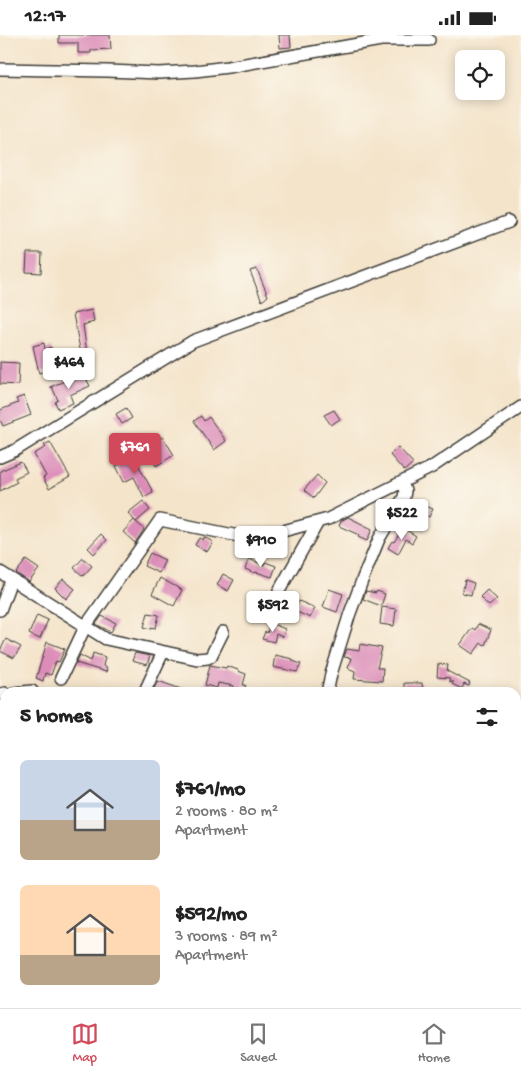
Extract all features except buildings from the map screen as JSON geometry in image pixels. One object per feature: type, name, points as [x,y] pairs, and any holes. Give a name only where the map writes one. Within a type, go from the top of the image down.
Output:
[{"type":"street","points":[[0,69],[159,73],[195,71],[228,67],[380,40],[429,40]]},
{"type":"street","points":[[0,457],[14,451],[193,341],[509,222]]},
{"type":"street","points":[[61,678],[85,627],[160,519],[253,539],[328,519],[432,467],[521,407]]},
{"type":"street","points":[[328,687],[350,613],[363,578],[379,539],[404,497],[405,491],[402,482]]},
{"type":"street","points":[[279,591],[318,522]]},
{"type":"street","points":[[0,572],[106,639],[196,659],[211,656],[223,632]]},
{"type":"street","points":[[0,610],[11,580]]},
{"type":"street","points":[[147,687],[164,652]]}]
